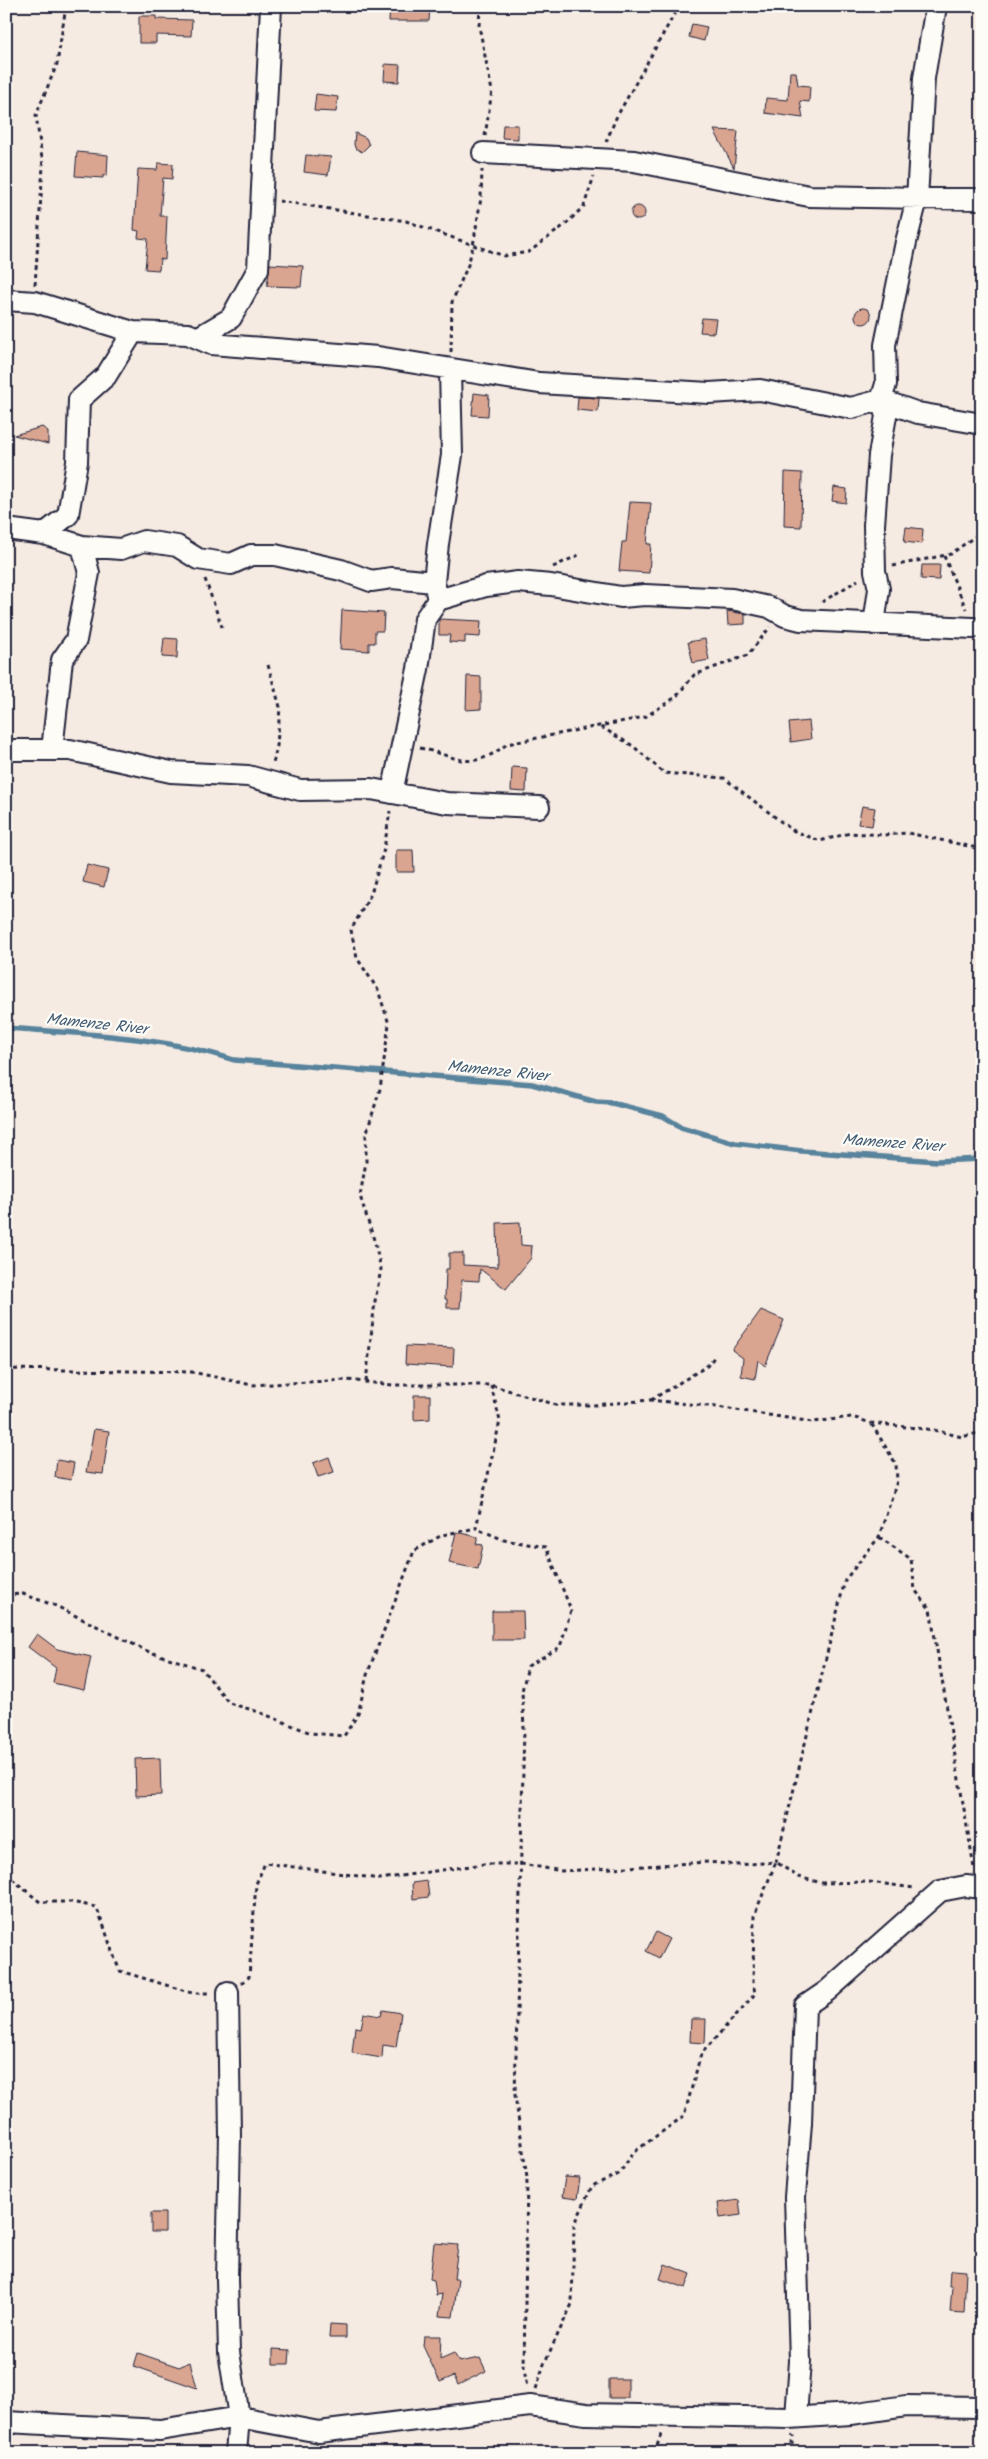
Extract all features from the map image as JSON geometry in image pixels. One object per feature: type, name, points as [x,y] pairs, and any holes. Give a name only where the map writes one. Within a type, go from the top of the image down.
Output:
[{"type":"street","points":[[196,338],[231,318],[258,269],[260,198],[271,6]]},
{"type":"street","points":[[874,624],[879,588],[875,571],[874,525],[879,455],[886,416],[881,400],[886,384],[885,345],[906,242],[917,199],[924,78],[936,6]]},
{"type":"street","points":[[483,152],[599,161],[634,161],[809,196],[982,199]]},
{"type":"street","points":[[6,300],[34,302],[133,332],[188,334],[210,344],[378,357],[539,383],[621,389],[709,392],[760,390],[851,408],[881,400],[918,414],[982,424]]},
{"type":"street","points":[[44,534],[68,515],[77,462],[79,400],[106,376],[133,332]]},
{"type":"street","points":[[392,793],[418,669],[425,618],[436,591],[438,544],[452,455],[450,370]]},
{"type":"street","points":[[6,529],[44,534],[82,546],[121,549],[144,541],[177,546],[198,560],[231,564],[251,555],[275,555],[341,570],[372,581],[392,578],[436,591],[518,582],[551,585],[621,597],[645,595],[732,599],[769,607],[785,616],[801,620],[973,628]]},
{"type":"street","points":[[52,750],[62,660],[76,640],[89,572],[82,546]]},
{"type":"street","points":[[6,750],[70,750],[171,772],[248,776],[300,790],[371,790],[447,803],[539,807]]},
{"type":"street","points":[[796,2417],[800,2361],[795,2197],[801,2123],[805,2006],[827,1991],[940,1891],[966,1886],[979,1888]]},
{"type":"street","points":[[228,1992],[230,2135],[227,2279],[229,2352],[238,2417],[236,2453]]},
{"type":"street","points":[[6,2422],[160,2430],[238,2417],[319,2432],[530,2406],[586,2414],[796,2417],[851,2414],[906,2406],[982,2407]]},
{"type":"path","points":[[34,302],[43,166],[36,115],[58,64],[66,6]]},
{"type":"path","points":[[450,370],[452,302],[468,264],[473,246],[481,198],[483,152],[492,91],[479,26],[480,6]]},
{"type":"path","points":[[260,198],[406,221],[504,256],[529,252],[566,224],[584,206],[616,118],[678,6]]},
{"type":"path","points":[[818,603],[884,567],[951,554],[982,531]]},
{"type":"path","points":[[944,556],[973,628]]},
{"type":"path","points":[[198,560],[222,627]]},
{"type":"path","points":[[402,744],[470,762],[492,755],[506,744],[645,717],[676,697],[694,675],[748,656],[769,628],[785,616]]},
{"type":"path","points":[[268,665],[280,707],[277,746],[268,782]]},
{"type":"path","points":[[600,727],[633,746],[664,773],[724,778],[792,830],[820,841],[850,832],[884,835],[908,833],[982,850]]},
{"type":"path","points":[[366,1382],[375,1301],[381,1269],[360,1196],[366,1162],[366,1135],[380,1089],[390,1024],[378,990],[357,958],[351,930],[371,894],[384,849],[392,793]]},
{"type":"path","points":[[650,1400],[707,1366],[716,1355]]},
{"type":"path","points":[[6,1368],[192,1372],[252,1384],[347,1380],[491,1385],[557,1405],[593,1405],[650,1400],[717,1407],[814,1422],[852,1417],[872,1423],[934,1430],[962,1437],[982,1432]]},
{"type":"path","points":[[476,1528],[500,1421],[491,1385]]},
{"type":"path","points":[[530,2406],[544,2364],[572,2304],[574,2226],[592,2186],[619,2174],[634,2152],[684,2116],[701,2054],[755,1994],[753,1982],[754,1916],[776,1862],[845,1580],[878,1537],[897,1481],[896,1464],[872,1423]]},
{"type":"path","points":[[6,1595],[23,1594],[56,1606],[147,1651],[202,1669],[229,1703],[259,1712],[311,1733],[344,1736],[358,1714],[367,1675],[414,1551],[442,1534],[476,1528],[504,1540],[546,1547],[571,1610],[560,1647],[528,1666],[522,1691],[524,1728],[521,1864],[518,1898],[515,2095],[528,2178],[524,2368],[530,2406]]},
{"type":"path","points":[[878,1537],[911,1559],[916,1590],[930,1609],[979,1888]]},
{"type":"path","points":[[6,1874],[40,1902],[71,1902],[96,1907],[105,1926],[110,1948],[120,1971],[192,1993],[228,1992],[250,1977],[256,1884],[265,1863],[380,1879],[484,1864],[521,1864],[562,1871],[690,1863],[737,1865],[776,1862],[798,1877],[822,1883],[869,1882],[940,1891]]},
{"type":"building","points":[[390,6],[430,6],[429,21],[389,21]]},
{"type":"building","points":[[139,16],[156,16],[156,19],[192,20],[191,36],[156,35],[156,43],[139,43]]},
{"type":"building","points":[[692,24],[707,27],[704,41],[689,37]]},
{"type":"building","points":[[385,64],[400,65],[399,82],[384,81]]},
{"type":"building","points":[[790,72],[796,72],[798,85],[810,86],[809,102],[800,101],[803,118],[765,113],[766,98],[788,100]]},
{"type":"building","points":[[316,94],[338,97],[336,112],[314,111]]},
{"type":"building","points":[[503,125],[518,125],[518,139],[502,138]]},
{"type":"building","points":[[714,130],[738,131],[734,168]]},
{"type":"building","points":[[355,133],[366,138],[369,145],[362,152],[355,148]]},
{"type":"building","points":[[77,152],[108,155],[107,176],[103,175],[103,178],[75,176]]},
{"type":"building","points":[[306,155],[331,157],[328,175],[304,172]]},
{"type":"building","points":[[158,163],[173,164],[172,179],[163,178],[160,216],[167,216],[165,260],[160,259],[159,270],[145,269],[148,239],[138,238],[139,231],[134,230],[138,169],[157,170]]},
{"type":"building","points":[[635,206],[641,206],[645,213],[641,220],[635,220],[631,216],[631,210]]},
{"type":"building","points":[[270,264],[303,266],[301,287],[267,286]]},
{"type":"building","points":[[863,308],[871,316],[863,324],[855,316]]},
{"type":"building","points":[[702,318],[716,319],[714,333],[700,332]]},
{"type":"building","points":[[474,393],[489,395],[488,416],[472,415]]},
{"type":"building","points":[[578,397],[599,398],[598,412],[577,410]]},
{"type":"building","points":[[42,427],[48,431],[48,444],[14,435]]},
{"type":"building","points":[[785,472],[802,473],[801,527],[784,526]]},
{"type":"building","points":[[834,487],[847,489],[846,503],[832,501]]},
{"type":"building","points":[[630,502],[651,503],[647,544],[651,544],[649,573],[619,571],[622,542],[626,542]]},
{"type":"building","points":[[906,527],[923,529],[922,544],[904,542]]},
{"type":"building","points":[[922,565],[940,565],[939,580],[921,579]]},
{"type":"building","points":[[342,610],[384,613],[383,631],[375,631],[375,643],[369,643],[369,651],[340,649]]},
{"type":"building","points":[[727,611],[745,614],[745,624],[728,625]]},
{"type":"building","points":[[439,619],[481,621],[480,637],[465,636],[465,643],[449,642],[450,635],[439,635]]},
{"type":"building","points":[[164,638],[178,639],[177,658],[162,657]]},
{"type":"building","points":[[705,639],[709,660],[693,663],[688,642]]},
{"type":"building","points":[[467,676],[481,677],[481,709],[466,710]]},
{"type":"building","points":[[809,721],[811,739],[791,742],[789,723]]},
{"type":"building","points":[[512,767],[527,768],[526,792],[511,791]]},
{"type":"building","points":[[862,806],[875,808],[872,826],[858,824]]},
{"type":"building","points":[[396,850],[413,850],[414,872],[396,872]]},
{"type":"building","points":[[87,865],[108,870],[104,887],[83,882]]},
{"type":"building","points":[[520,1222],[521,1245],[532,1246],[531,1258],[506,1289],[480,1269],[479,1281],[462,1280],[460,1308],[447,1308],[447,1299],[445,1299],[446,1269],[449,1269],[449,1253],[463,1253],[463,1265],[498,1267],[497,1223]]},
{"type":"building","points":[[761,1310],[784,1320],[765,1366],[758,1360],[755,1379],[741,1376],[743,1358],[732,1350]]},
{"type":"building","points":[[406,1346],[454,1348],[453,1367],[405,1364]]},
{"type":"building","points":[[414,1395],[430,1395],[430,1419],[414,1420]]},
{"type":"building","points":[[94,1429],[109,1431],[103,1474],[86,1472]]},
{"type":"building","points":[[329,1457],[334,1472],[318,1477],[313,1463]]},
{"type":"building","points":[[57,1460],[74,1463],[71,1480],[55,1477]]},
{"type":"building","points":[[456,1532],[478,1537],[476,1544],[483,1545],[478,1569],[449,1563]]},
{"type":"building","points":[[492,1611],[523,1611],[524,1640],[492,1640]]},
{"type":"building","points":[[37,1634],[57,1649],[91,1657],[84,1690],[53,1683],[56,1668],[28,1647]]},
{"type":"building","points":[[160,1758],[161,1795],[136,1796],[135,1759]]},
{"type":"building","points":[[427,1881],[429,1897],[413,1899],[412,1883]]},
{"type":"building","points":[[656,1932],[669,1939],[659,1958],[646,1951]]},
{"type":"building","points":[[383,2010],[401,2013],[396,2047],[383,2045],[382,2058],[352,2053],[355,2027],[361,2028],[364,2013],[381,2016]]},
{"type":"building","points":[[691,2019],[706,2019],[705,2043],[690,2042]]},
{"type":"building","points":[[565,2177],[580,2178],[577,2199],[562,2197]]},
{"type":"building","points":[[739,2200],[741,2215],[720,2218],[718,2203]]},
{"type":"building","points":[[151,2213],[165,2213],[165,2232],[151,2232]]},
{"type":"building","points":[[434,2243],[458,2245],[454,2279],[458,2279],[453,2317],[439,2316],[442,2294],[436,2295],[434,2280],[430,2279]]},
{"type":"building","points":[[665,2264],[691,2274],[686,2288],[660,2279]]},
{"type":"building","points":[[950,2271],[966,2271],[964,2313],[950,2312],[952,2286],[949,2286]]},
{"type":"building","points":[[330,2324],[346,2325],[346,2338],[329,2338]]},
{"type":"building","points":[[424,2336],[441,2336],[440,2359],[454,2353],[459,2362],[480,2358],[486,2371],[458,2385],[454,2376],[440,2382],[423,2346]]},
{"type":"building","points":[[273,2349],[290,2350],[289,2364],[273,2364]]},
{"type":"building","points":[[138,2353],[179,2367],[190,2362],[197,2388],[134,2366]]},
{"type":"building","points":[[609,2379],[628,2379],[628,2398],[609,2398]]},
{"type":"waterway","name":"Mamenze River","points":[[6,1028],[122,1037],[178,1046],[234,1060],[532,1084],[596,1102],[612,1103],[663,1116],[681,1127],[735,1143],[802,1151],[937,1161],[982,1159]]}]
